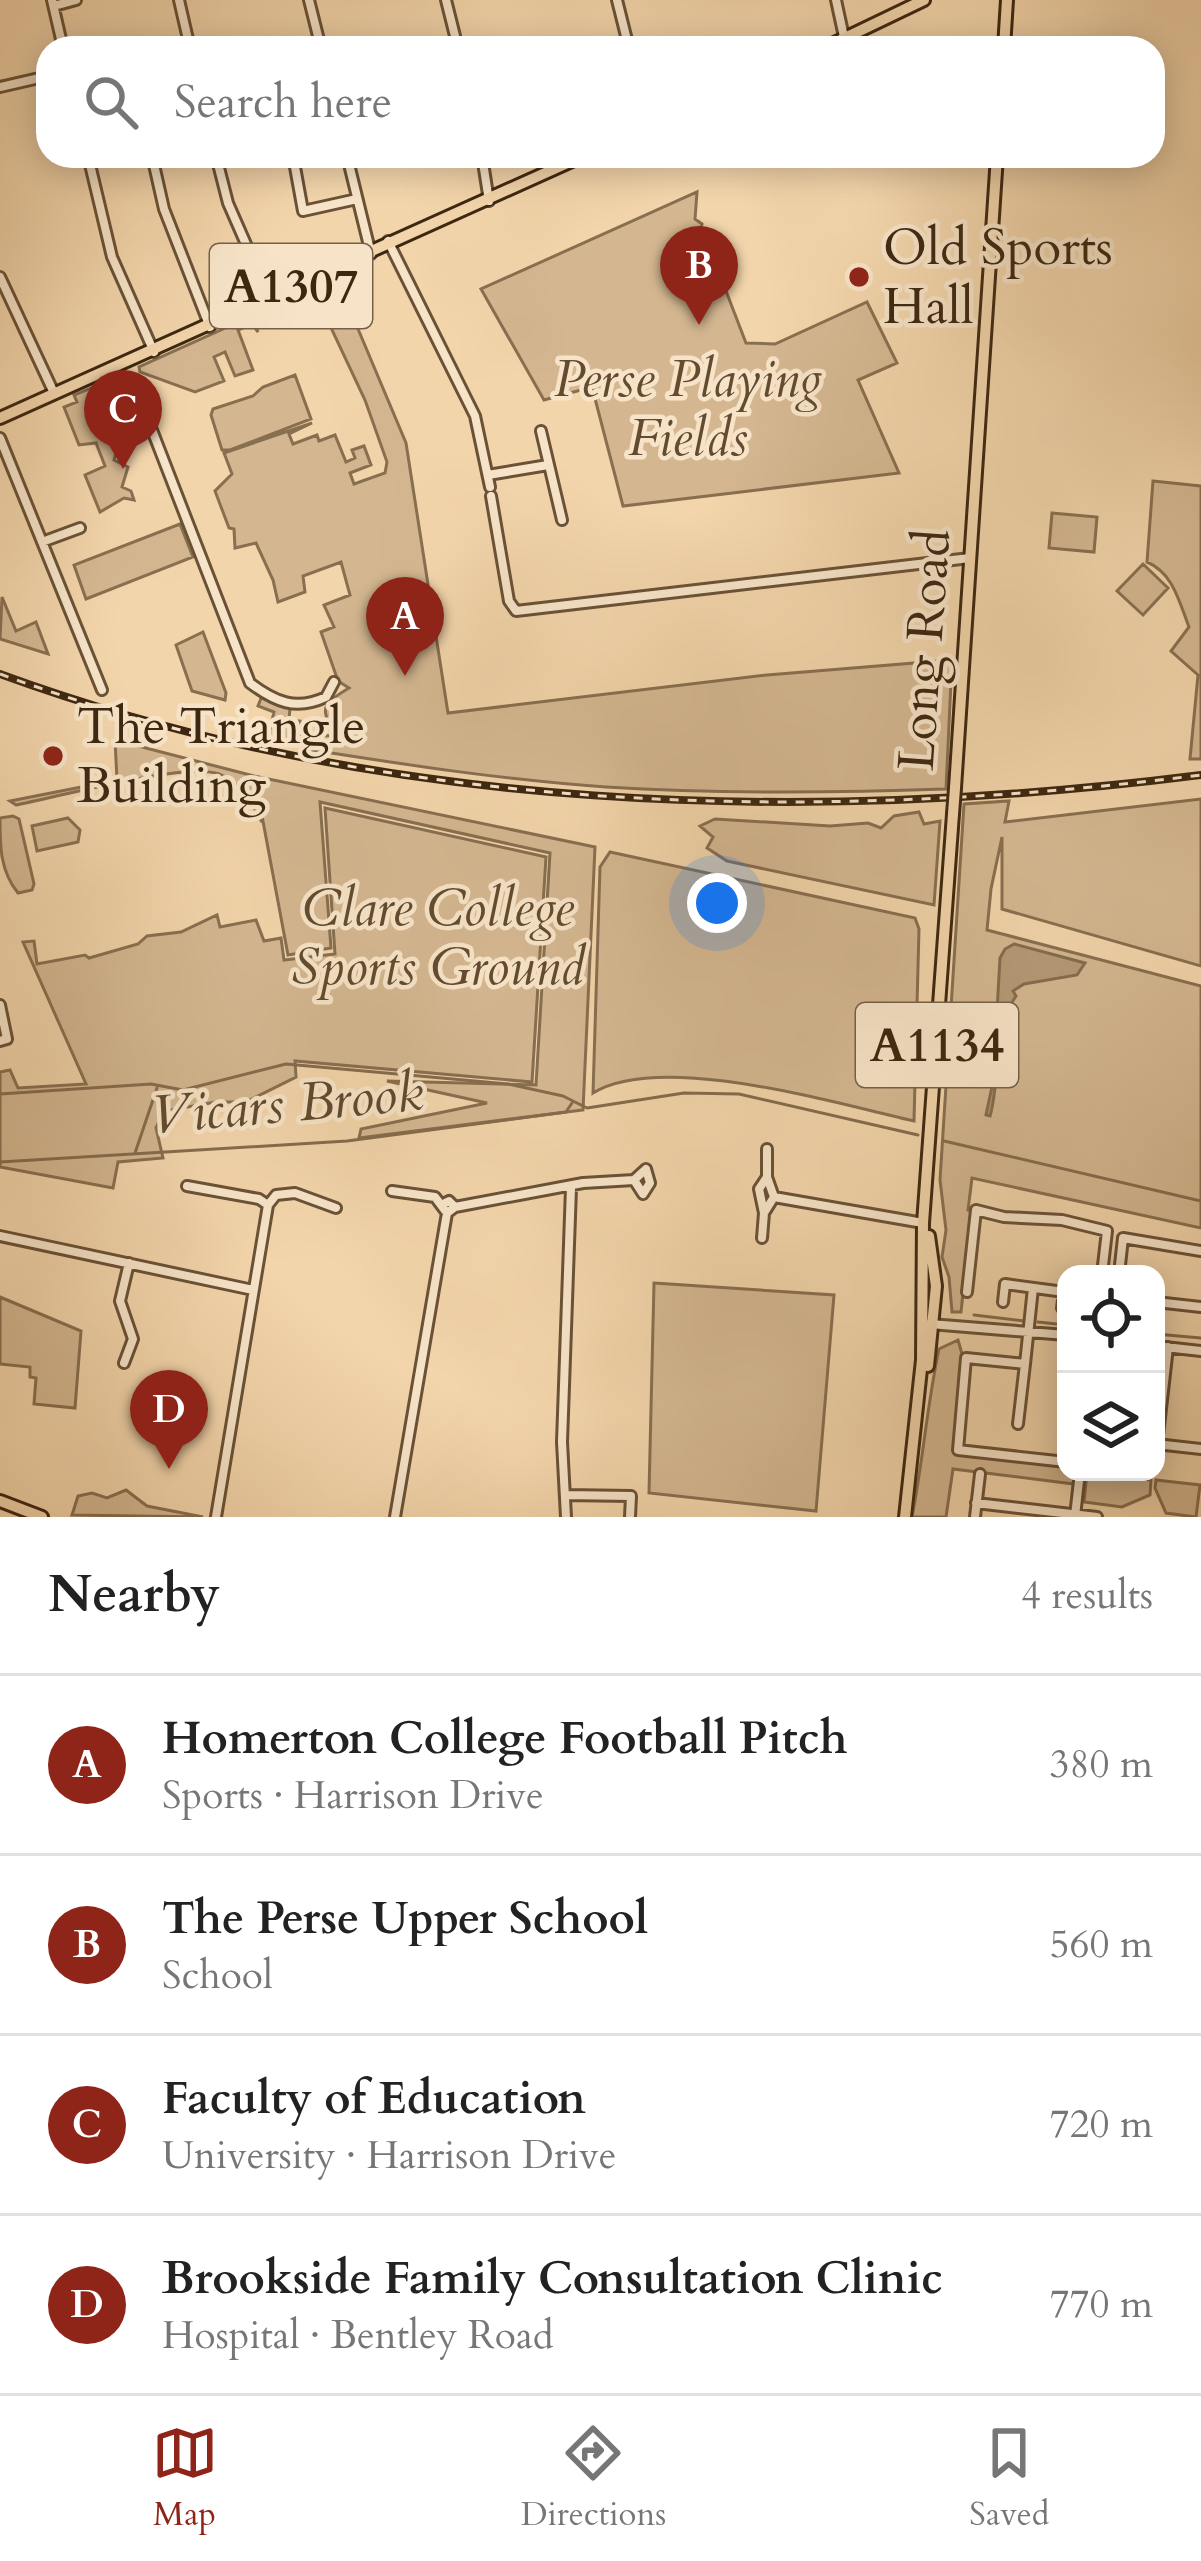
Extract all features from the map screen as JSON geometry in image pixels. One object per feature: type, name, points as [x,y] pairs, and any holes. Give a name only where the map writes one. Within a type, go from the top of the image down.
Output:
[{"type":"main road","points":[[850,36],[924,0]]},
{"type":"main road","points":[[1004,36],[1006,0]]},
{"type":"main road","name":"A1307","points":[[0,418],[371,253],[388,240],[558,168]]},
{"type":"main road","name":"Long Road","points":[[929,1324],[923,1223],[996,168]]},
{"type":"main road","name":"Long Road","points":[[906,1510],[929,1324],[929,1148]]},
{"type":"main road","points":[[0,1501],[42,1517]]},
{"type":"street","points":[[60,36],[53,3],[76,0]]},
{"type":"street","points":[[178,0],[187,36]]},
{"type":"street","points":[[309,0],[318,36]]},
{"type":"street","points":[[446,0],[455,36]]},
{"type":"street","points":[[617,0],[625,36]]},
{"type":"street","points":[[836,0],[843,36]]},
{"type":"street","points":[[0,87],[36,79]]},
{"type":"street","points":[[91,168],[112,256],[154,351]]},
{"type":"street","points":[[155,168],[164,209],[209,326]]},
{"type":"street","points":[[219,168],[228,203],[270,298]]},
{"type":"street","points":[[295,168],[303,211],[357,199]]},
{"type":"street","points":[[350,168],[371,253]]},
{"type":"street","points":[[484,168],[489,201]]},
{"type":"street","points":[[388,240],[475,416],[510,606],[520,611],[970,558]]},
{"type":"street","points":[[0,277],[54,393]]},
{"type":"street","points":[[100,372],[115,398],[145,412],[250,682],[285,704],[314,702],[333,687],[345,686]]},
{"type":"street","points":[[541,431],[562,520]]},
{"type":"street","points":[[0,438],[102,690]]},
{"type":"street","points":[[488,476],[548,465]]},
{"type":"street","points":[[42,542],[80,528]]},
{"type":"street","points":[[0,1005],[4,1040]]},
{"type":"street","points":[[767,1149],[767,1177],[774,1197]]},
{"type":"street","points":[[634,1180],[642,1199],[650,1184],[648,1154]]},
{"type":"street","points":[[392,1191],[435,1197],[448,1208],[634,1180],[646,1169]]},
{"type":"street","points":[[762,1238],[759,1189],[767,1177]]},
{"type":"street","points":[[187,1186],[259,1199],[268,1205]]},
{"type":"street","points":[[566,1517],[562,1442],[571,1188]]},
{"type":"street","points":[[217,1517],[268,1205],[276,1195],[295,1193],[336,1208]]},
{"type":"street","points":[[774,1197],[923,1223]]},
{"type":"street","points":[[764,1213],[774,1197]]},
{"type":"street","points":[[395,1517],[448,1208]]},
{"type":"street","points":[[984,1284],[968,1287],[976,1210],[1004,1217],[1062,1220],[1107,1232],[1103,1265]]},
{"type":"street","points":[[0,1236],[253,1290]]},
{"type":"street","points":[[1120,1265],[1123,1238],[1201,1251]]},
{"type":"street","points":[[124,1363],[133,1339],[120,1301],[129,1263]]},
{"type":"street","points":[[1003,1302],[1005,1284],[1057,1291]]},
{"type":"street","points":[[1018,1424],[1033,1288]]},
{"type":"street","points":[[1165,1303],[1201,1307]]},
{"type":"street","points":[[929,1324],[1057,1334]]},
{"type":"street","points":[[1165,1347],[1201,1351]]},
{"type":"street","points":[[1165,1373],[1168,1347]]},
{"type":"street","points":[[1024,1364],[966,1358],[958,1450],[1057,1461]]},
{"type":"street","points":[[1165,1445],[1201,1449]]},
{"type":"street","points":[[975,1517],[980,1474]]},
{"type":"street","points":[[1075,1516],[1079,1481]]},
{"type":"street","points":[[566,1495],[631,1496],[629,1517]]},
{"type":"street","points":[[976,1503],[1096,1517]]},
{"type":"green space","name":"Perse Playing Fields","points":[[697,192],[695,219],[702,224],[698,244],[709,268],[716,265],[746,343],[775,344],[867,302],[897,363],[858,380],[899,473],[623,506],[592,387],[544,400],[481,289]]},
{"type":"green space","points":[[337,279],[406,443],[448,713],[767,675],[952,660],[946,789],[776,792],[606,787],[381,761],[306,749],[297,740],[295,744],[268,737],[274,712],[258,706],[262,696],[290,708],[289,720],[300,721],[298,734],[333,736],[326,709],[349,688],[338,681],[321,632],[334,627],[324,605],[350,595],[341,562],[303,576],[305,592],[278,602],[256,543],[235,548],[234,529],[229,528],[215,491],[232,474],[224,453],[312,423],[289,434],[293,444],[317,435],[319,441],[335,435],[346,462],[355,458],[352,450],[364,446],[371,465],[350,473],[354,484],[385,473],[387,462],[365,400],[326,317],[320,319],[316,310],[320,300],[279,320],[279,304]]},
{"type":"green space","points":[[252,316],[258,332],[252,324],[238,330],[253,370],[235,376],[225,352],[214,357],[224,381],[195,392],[140,372],[139,367]]},
{"type":"green space","points":[[295,375],[311,419],[222,450],[213,409]]},
{"type":"green space","points":[[101,384],[117,407],[109,408],[106,416],[119,444],[114,460],[128,467],[122,487],[131,491],[134,500],[124,498],[100,512],[85,475],[105,466],[96,443],[79,445],[64,407],[77,402],[74,395]]},
{"type":"green space","points":[[1153,481],[1201,486],[1201,759],[1190,759],[1198,675],[1171,651],[1189,627],[1169,581],[1147,562]]},
{"type":"green space","points":[[1052,513],[1097,517],[1094,552],[1049,548]]},
{"type":"green space","points":[[180,524],[193,557],[86,599],[74,565]]},
{"type":"green space","points":[[1143,564],[1168,588],[1143,615],[1117,591]]},
{"type":"green space","points":[[2,597],[16,631],[36,622],[48,654],[0,639]]},
{"type":"green space","points":[[203,632],[225,700],[192,691],[176,645]]},
{"type":"green space","points":[[115,740],[254,776],[595,847],[583,1110],[359,1138],[361,1129],[487,1103],[387,1081],[536,1085],[550,853],[320,802],[331,948],[288,955],[262,816],[262,822],[245,794],[227,778],[178,773],[16,805],[10,801],[117,780]]},
{"type":"green space","points":[[1201,799],[1201,966],[1002,909],[1002,837],[987,930],[1201,986],[1201,1228],[972,1178],[961,1312],[952,1312],[942,1257],[946,1230],[940,1180],[964,804],[1009,801],[1005,822]]},
{"type":"green space","name":"Clare College Sports Ground","points":[[325,808],[546,857],[532,1082],[295,1061],[296,1077],[246,1102],[164,1111],[156,1128],[163,1158],[118,1162],[113,1188],[0,1167],[0,1072],[10,1070],[18,1088],[86,1084],[23,942],[34,941],[37,964],[89,958],[138,944],[147,936],[181,932],[217,915],[220,927],[256,920],[264,941],[281,938],[284,960],[335,954]]},
{"type":"green space","points":[[919,812],[924,824],[940,821],[934,905],[727,861],[707,848],[713,837],[700,826],[715,819],[830,826],[868,823],[881,828],[894,816]]},
{"type":"green space","points":[[0,818],[19,819],[34,884],[32,890],[18,893],[4,867],[0,838]]},
{"type":"green space","points":[[68,818],[80,830],[78,842],[37,851],[32,826]]},
{"type":"green space","points":[[610,852],[915,918],[919,929],[914,1121],[704,1079],[623,1081],[593,1093],[600,867]]},
{"type":"green space","points":[[654,1283],[834,1295],[816,1511],[649,1493]]},
{"type":"green space","points":[[0,1297],[81,1331],[75,1408],[34,1404],[36,1378],[30,1377],[30,1367],[0,1364]]},
{"type":"green space","points":[[958,1340],[962,1354],[955,1450],[1050,1459],[1057,1462],[1057,1481],[1074,1484],[953,1469],[946,1517],[912,1517],[939,1349]]},
{"type":"green space","points":[[1086,1481],[1151,1481],[1150,1495],[1122,1507],[1084,1502]]},
{"type":"green space","points":[[1156,1481],[1200,1485],[1196,1517],[1166,1513]]},
{"type":"green space","points":[[126,1490],[147,1506],[203,1517],[72,1515],[78,1496],[92,1493],[107,1498]]},
{"type":"shaded area","points":[[1014,944],[1085,963],[1077,975],[1024,984],[1013,991],[1016,996],[1000,1039],[990,1116],[986,1115],[993,1082],[1000,958]]},
{"type":"waterway","points":[[0,1094],[151,1084],[183,1090],[286,1064],[508,1084],[563,1096],[587,1108],[684,1093],[739,1094],[918,1135]]},
{"type":"waterway","points":[[135,1153],[157,1088]]},
{"type":"waterway","name":"Vicars Brook","points":[[0,1162],[347,1141],[566,1112],[572,1103]]},
{"type":"waterway","points":[[944,1141],[1201,1201]]},
{"type":"waterway","points":[[974,1315],[1025,1321]]},
{"type":"waterway","points":[[1038,1322],[1057,1324]]},
{"type":"waterway","points":[[1165,1335],[1201,1338]]},
{"type":"railway","points":[[0,674],[144,720],[292,755],[442,780],[594,795],[746,802],[899,800],[1201,775]]},
{"type":"place","name":"Old Sports Hall","points":[[859,277]]},
{"type":"place","name":"The Perse Upper School","points":[[699,325]]},
{"type":"place","name":"Faculty of Education","points":[[123,469]]},
{"type":"place","name":"Homerton College Football Pitch","points":[[405,676]]},
{"type":"place","name":"The Triangle Building","points":[[53,756]]},
{"type":"place","name":"Brookside Family Consultation Clinic","points":[[169,1469]]}]
